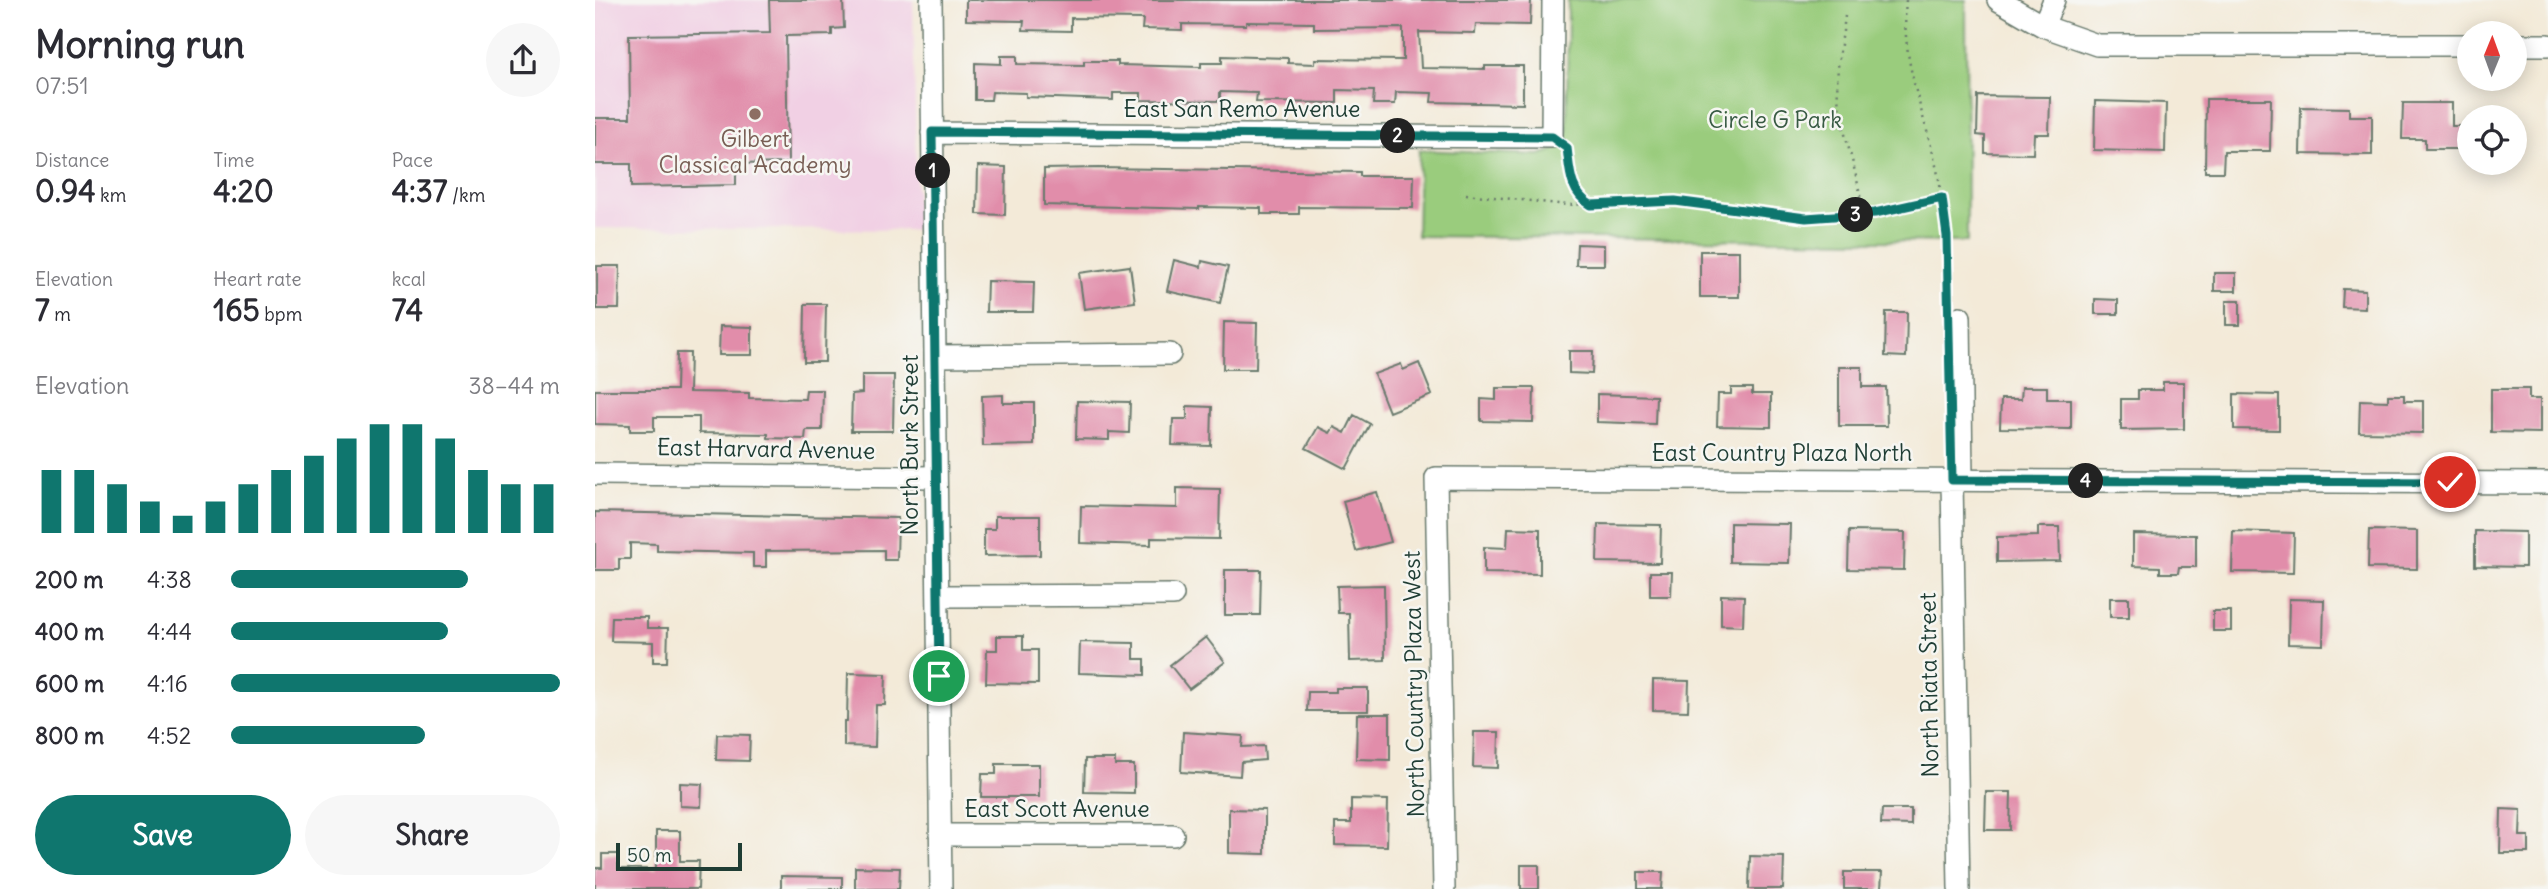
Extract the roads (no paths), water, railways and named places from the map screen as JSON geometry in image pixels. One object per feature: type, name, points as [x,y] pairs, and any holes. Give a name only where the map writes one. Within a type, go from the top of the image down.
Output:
[{"type":"street","name":"North Burk Street","points":[[931,0],[941,889]]},
{"type":"street","name":"East San Remo Avenue","points":[[932,132],[1552,137],[1553,0]]},
{"type":"street","points":[[1998,0],[2043,26],[2097,45],[2457,45]]},
{"type":"street","points":[[2043,26],[2054,0]]},
{"type":"street","points":[[2527,45],[2548,45]]},
{"type":"street","name":"North Riata Street","points":[[1954,310],[1959,889]]},
{"type":"street","points":[[935,356],[1170,354]]},
{"type":"street","name":"East Harvard Avenue","points":[[595,474],[936,477]]},
{"type":"street","name":"East Country Plaza North","points":[[1436,478],[2548,483]]},
{"type":"street","name":"North Country Plaza West","points":[[1436,478],[1444,889]]},
{"type":"street","points":[[938,596],[1173,595]]},
{"type":"street","name":"East Scott Avenue","points":[[940,835],[1173,835]]},
{"type":"place","name":"Gilbert Classical Academy","points":[[755,114]]},
{"type":"park label","name":"Circle G Park","points":[[1775,120]]}]
